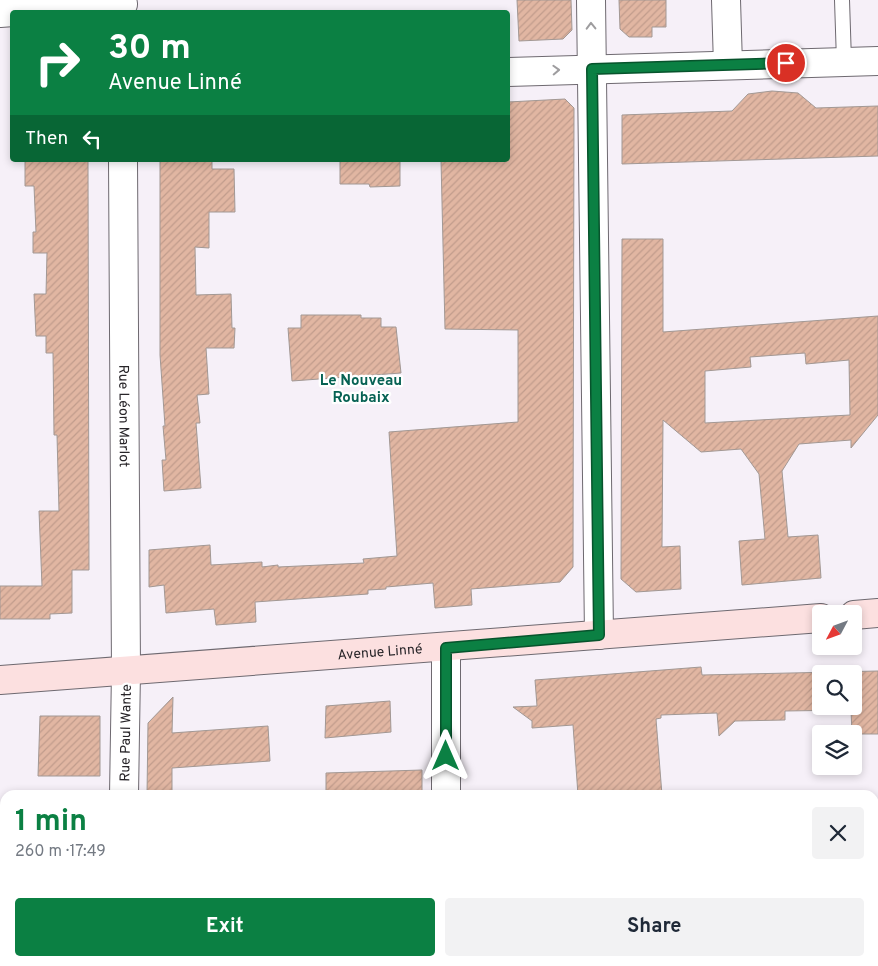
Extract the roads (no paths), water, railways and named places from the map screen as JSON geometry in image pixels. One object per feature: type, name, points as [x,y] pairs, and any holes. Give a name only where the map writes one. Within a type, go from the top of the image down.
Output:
[{"type":"street","points":[[590,0],[599,635]]},
{"type":"street","points":[[726,0],[728,65]]},
{"type":"street","points":[[46,10],[123,5]]},
{"type":"street","points":[[510,72],[878,61]]},
{"type":"street","name":"Rue Léon Marlot","points":[[124,162],[126,671]]},
{"type":"street","points":[[862,615],[878,614]]},
{"type":"street","name":"Avenue Linné","points":[[0,680],[446,648],[812,619]]},
{"type":"street","points":[[446,648],[446,790]]},
{"type":"street","name":"Rue Paul Wante","points":[[124,790],[126,671]]},
{"type":"lane","points":[[842,0],[844,61]]},
{"type":"district","name":"Le Nouveau Roubaix","points":[[361,388]]}]
